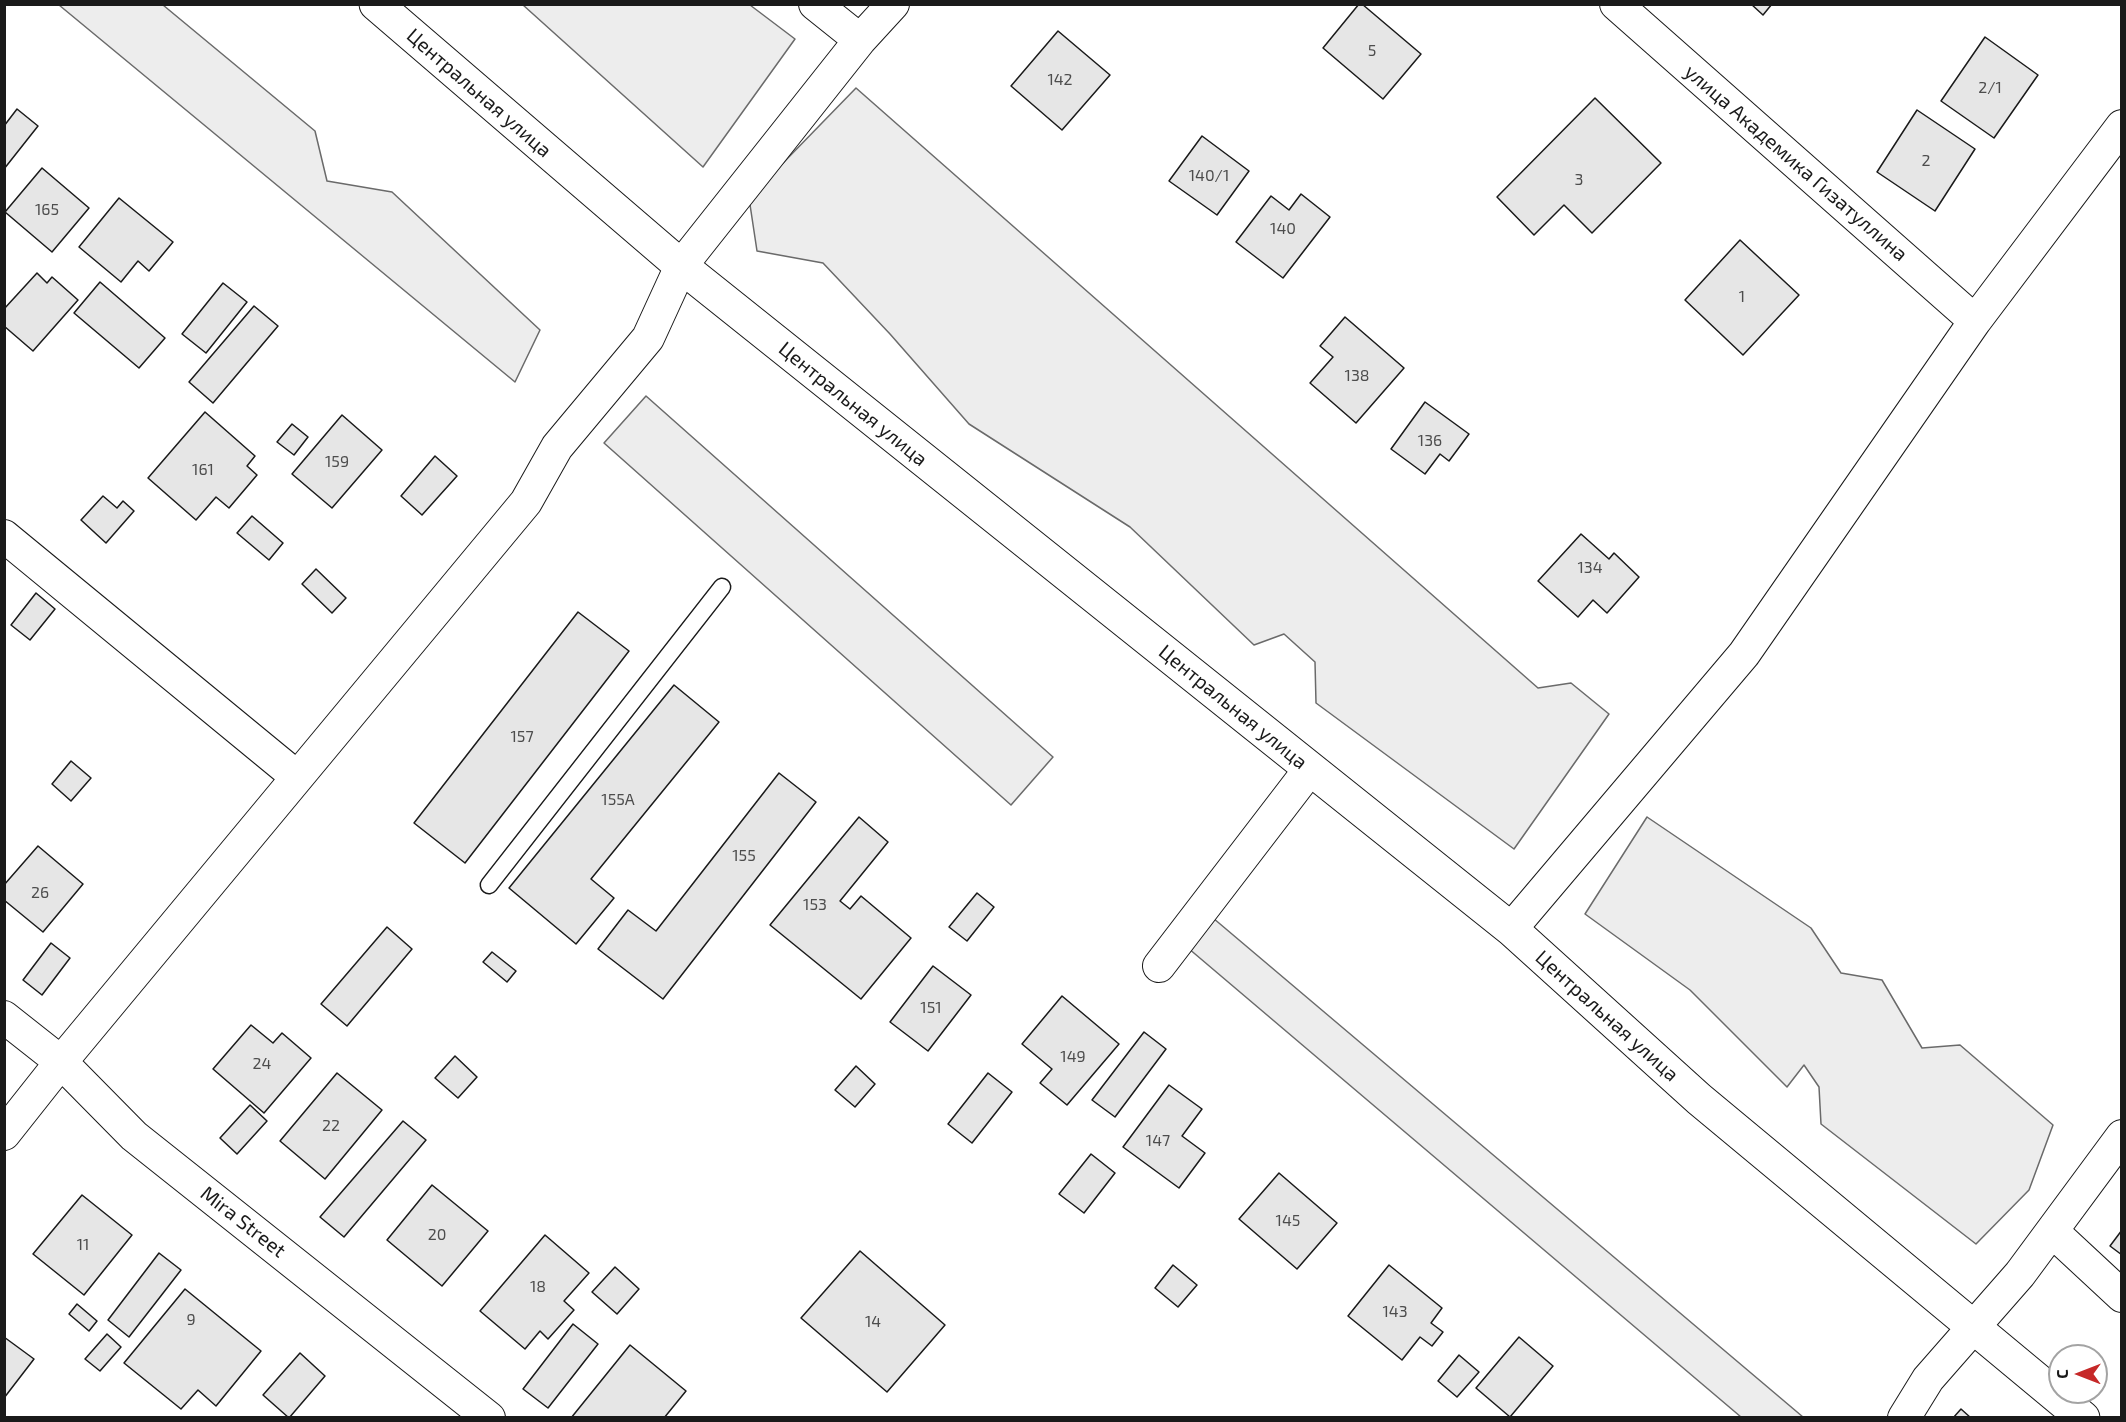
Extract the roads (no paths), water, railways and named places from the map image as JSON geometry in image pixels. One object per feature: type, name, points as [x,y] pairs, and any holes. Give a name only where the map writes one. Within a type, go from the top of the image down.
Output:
[{"type":"street","name":"Центральная улица","points":[[376,4],[681,266],[1511,929],[1699,1099],[2083,1418]]},
{"type":"street","points":[[815,4],[860,40]]},
{"type":"street","points":[[4,1134],[61,1062],[526,502],[557,447],[648,338],[681,266],[860,40],[893,4]]},
{"type":"street","name":"улица Академика Гизатуллина","points":[[1616,4],[1975,321]]},
{"type":"street","points":[[1511,929],[1744,654],[1975,321],[2121,126]]},
{"type":"street","points":[[4,536],[297,777]]},
{"type":"street","points":[[1159,966],[1310,768]]},
{"type":"street","name":"Mira Street","points":[[4,1017],[61,1062],[134,1136],[489,1418]]},
{"type":"street","points":[[1904,1418],[1928,1379],[2020,1274],[2121,1136]]},
{"type":"street","points":[[2052,1231],[2121,1296]]},
{"type":"lane","points":[[489,885],[722,587]]}]
